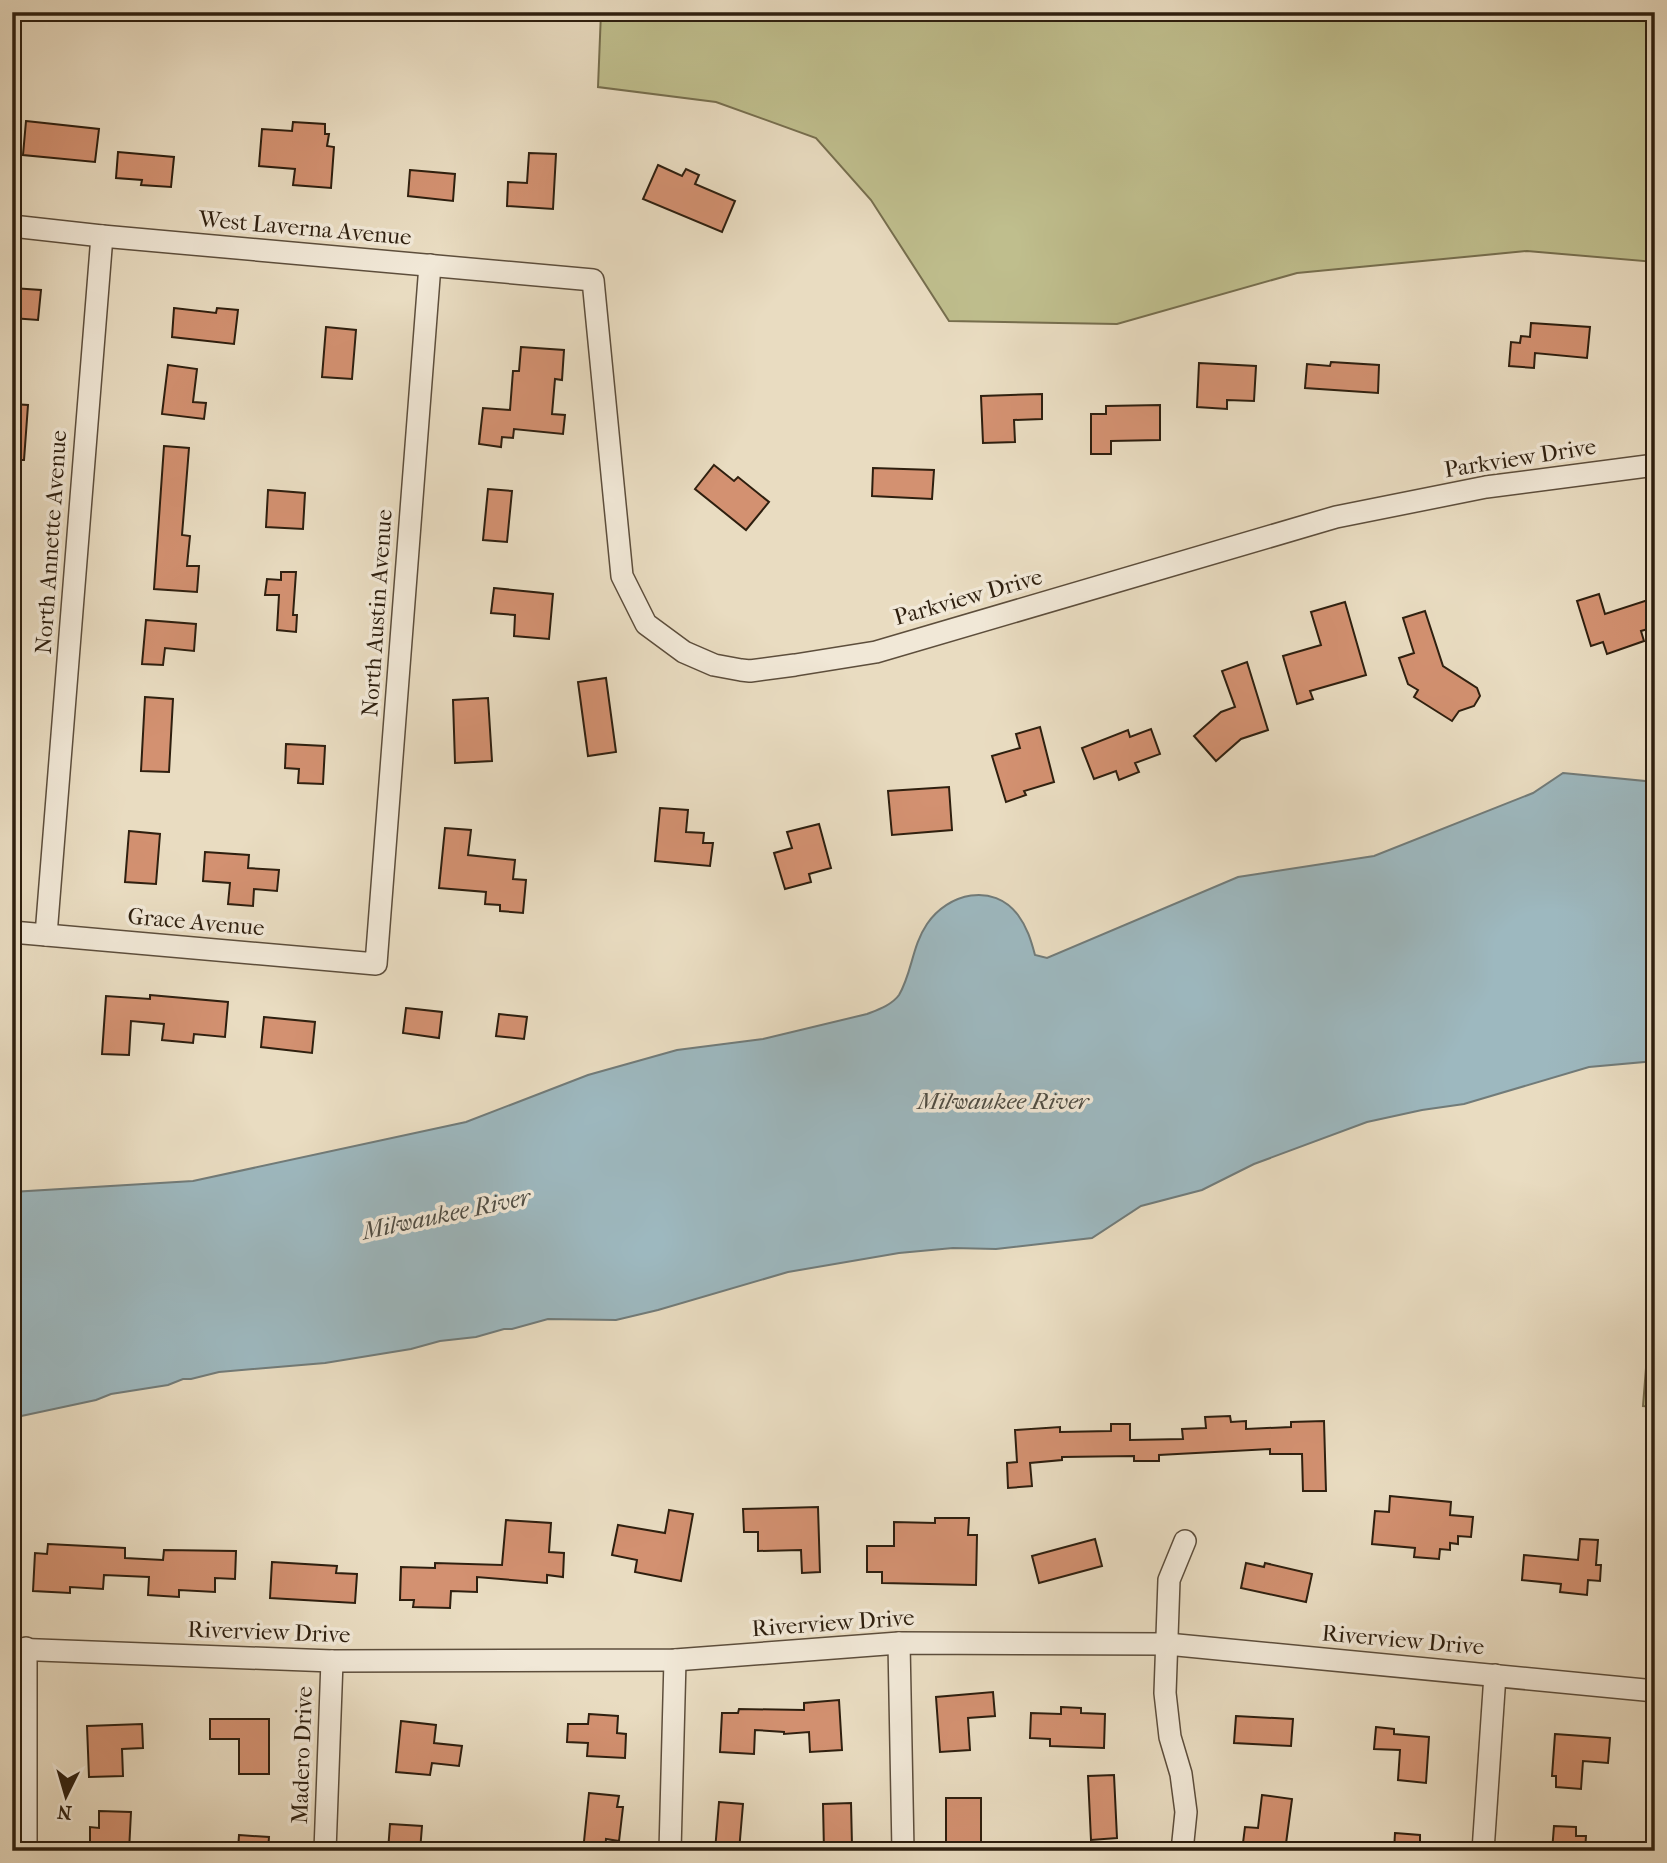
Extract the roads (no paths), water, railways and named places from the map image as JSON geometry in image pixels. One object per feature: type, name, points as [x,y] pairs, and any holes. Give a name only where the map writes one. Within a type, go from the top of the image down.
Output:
[{"type":"street","name":"West Laverna Avenue","points":[[12,226],[593,280]]},
{"type":"street","name":"North Annette Avenue","points":[[47,935],[102,236]]},
{"type":"street","name":"North Austin Avenue","points":[[376,964],[430,265]]},
{"type":"street","name":"Parkview Drive","points":[[593,280],[622,576],[646,624],[684,652],[714,665],[741,670],[784,667],[876,652],[1336,517],[1486,488],[1655,466]]},
{"type":"street","name":"Grace Avenue","points":[[12,932],[376,964]]},
{"type":"street","points":[[1182,1851],[1186,1812],[1181,1774],[1170,1737],[1165,1693],[1169,1580],[1185,1541]]},
{"type":"street","points":[[900,1643],[903,1851]]},
{"type":"street","name":"Riverview Drive","points":[[19,1648],[332,1661],[675,1660],[900,1643],[1167,1644],[1655,1691]]},
{"type":"street","points":[[19,1648],[26,1851]]},
{"type":"street","points":[[670,1851],[675,1660]]},
{"type":"street","name":"Madero Drive","points":[[325,1851],[332,1661]]},
{"type":"street","points":[[1483,1851],[1495,1675]]},
{"type":"water","name":"Milwaukee River","points":[[1563,773],[1655,782],[1655,1061],[1589,1067],[1464,1104],[1367,1122],[1254,1164],[1202,1190],[1141,1206],[1092,1238],[996,1249],[953,1248],[899,1253],[788,1272],[616,1320],[548,1319],[476,1337],[440,1341],[411,1349],[325,1363],[219,1372],[12,1418],[12,1192],[193,1181],[466,1122],[588,1075],[677,1050],[763,1039],[867,1014],[896,999],[907,978],[922,932],[936,913],[958,899],[984,895],[1008,905],[1024,924],[1035,955],[1047,958],[1238,877],[1374,856],[1533,793]]}]
